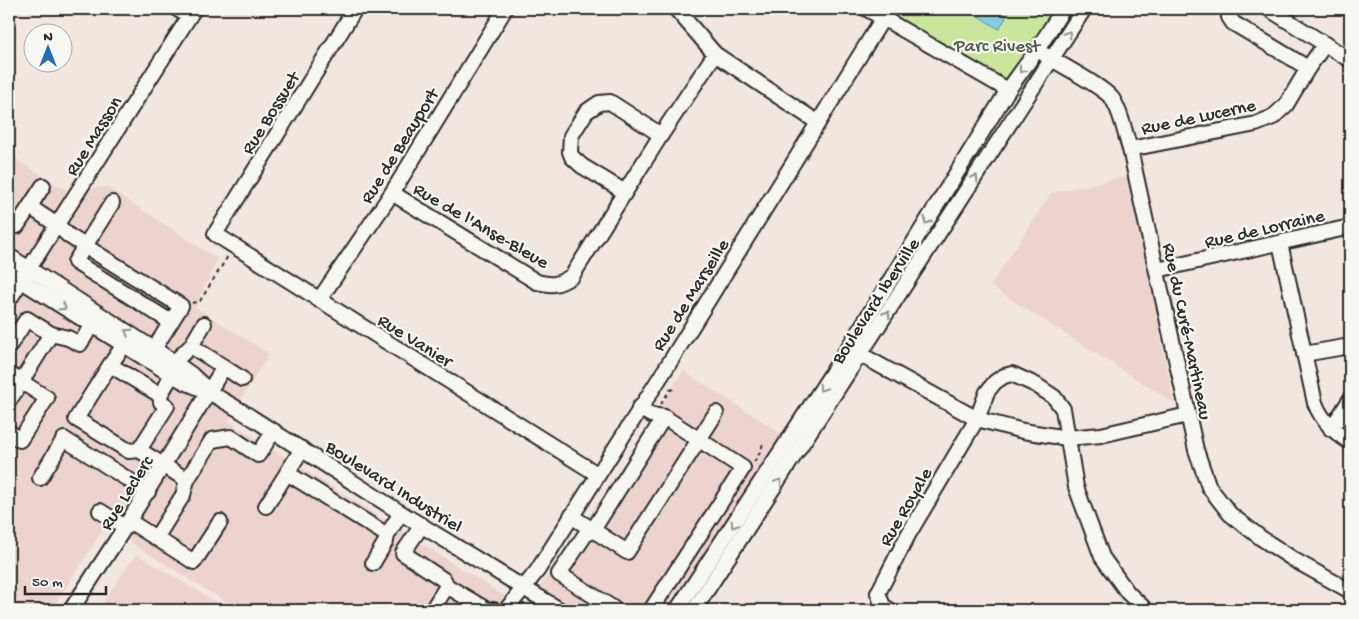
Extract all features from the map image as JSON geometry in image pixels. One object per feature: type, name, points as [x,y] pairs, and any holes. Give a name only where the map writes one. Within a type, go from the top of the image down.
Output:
[{"type":"street","points":[[177,9],[192,13]]},
{"type":"street","name":"Rue Bossuet","points":[[215,234],[355,9]]},
{"type":"street","name":"Rue de Beauport","points":[[319,300],[392,193],[505,9]]},
{"type":"street","points":[[676,9],[715,54],[817,122]]},
{"type":"street","points":[[867,9],[1008,90]]},
{"type":"street","name":"Boulevard Iberville","points":[[694,610],[760,511],[1008,90],[1037,50],[1063,9]]},
{"type":"street","name":"Boulevard Iberville","points":[[677,610],[748,503],[855,351],[1052,60],[1084,9]]},
{"type":"street","points":[[1228,9],[1229,17],[1233,23],[1308,68]]},
{"type":"street","points":[[1269,9],[1350,60]]},
{"type":"street","name":"Rue Masson","points":[[9,300],[192,13]]},
{"type":"street","name":"Rue de Marseille","points":[[506,610],[541,564],[668,365],[883,18]]},
{"type":"street","name":"Rue de Lucerne","points":[[1130,149],[1256,124],[1273,117],[1286,105],[1325,44]]},
{"type":"street","name":"Rue du Curé-Martineau","points":[[1037,50],[1104,91],[1113,100],[1130,149],[1196,450],[1209,487],[1230,514],[1261,538],[1296,561],[1350,591]]},
{"type":"street","name":"Rue de l'Anse-Bleue","points":[[392,193],[537,282],[550,285],[562,282],[572,276],[661,135],[715,54]]},
{"type":"street","points":[[625,192],[582,166],[572,157],[570,152],[571,136],[586,112],[599,103],[610,102],[661,135]]},
{"type":"street","points":[[9,221],[17,226],[43,186]]},
{"type":"street","points":[[112,203],[75,262],[171,322]]},
{"type":"street","points":[[30,207],[57,224],[69,236],[181,306],[154,349]]},
{"type":"street","name":"Rue de Lorraine","points":[[1157,270],[1350,227]]},
{"type":"street","name":"Rue Vanier","points":[[215,234],[597,474]]},
{"type":"street","points":[[1280,242],[1304,354],[1320,416],[1331,429],[1350,442]]},
{"type":"street","name":"Boulevard Industriel","points":[[9,256],[25,275],[92,325],[124,345],[173,368],[192,374],[209,392],[560,610]]},
{"type":"street","name":"Boulevard Industriel","points":[[9,273],[25,275],[154,349],[173,368]]},
{"type":"street","points":[[9,346],[27,319],[51,334],[68,338],[80,344],[92,325]]},
{"type":"street","points":[[139,450],[167,406],[161,402],[160,396],[173,368],[191,346],[204,324]]},
{"type":"street","points":[[9,401],[51,334]]},
{"type":"street","points":[[124,345],[76,419],[129,451],[139,450],[186,480]]},
{"type":"street","points":[[191,346],[242,379]]},
{"type":"street","points":[[1304,354],[1350,346]]},
{"type":"street","points":[[855,351],[977,419],[1023,431],[1067,438],[1101,436],[1188,415]]},
{"type":"street","points":[[110,365],[160,396]]},
{"type":"street","name":"Rue Leclerc","points":[[71,610],[148,492],[224,367]]},
{"type":"street","points":[[9,374],[46,398],[20,440],[9,432]]},
{"type":"street","points":[[977,419],[987,392],[995,382],[1004,376],[1012,374],[1036,385],[1054,397],[1063,409],[1076,487],[1102,557],[1128,593],[1146,610]]},
{"type":"street","points":[[1331,429],[1350,400]]},
{"type":"street","points":[[639,408],[651,415],[661,416],[743,468],[651,610]]},
{"type":"street","points":[[571,516],[627,552],[716,413]]},
{"type":"street","points":[[616,610],[594,605],[559,574],[584,535],[593,530],[661,416]]},
{"type":"street","name":"Rue Royale","points":[[890,610],[883,606],[878,593],[908,535],[977,419]]},
{"type":"street","points":[[156,538],[183,495],[186,480],[212,440],[231,437],[258,455],[274,431]]},
{"type":"street","points":[[40,478],[64,439],[148,492]]},
{"type":"street","points":[[266,506],[302,449]]},
{"type":"street","points":[[287,473],[387,535]]},
{"type":"street","points":[[728,491],[760,511]]},
{"type":"street","points":[[100,511],[156,538],[194,562],[220,522]]},
{"type":"street","points":[[373,563],[401,513]]},
{"type":"street","points":[[422,525],[403,553],[444,580],[447,586],[489,610]]},
{"type":"street","points":[[432,610],[447,586]]},
{"type":"path","points":[[181,306],[200,301],[234,246]]},
{"type":"path","points":[[661,416],[660,406],[670,390],[676,388]]},
{"type":"path","points":[[743,468],[753,464],[761,451],[763,443]]},
{"type":"shaded area","points":[[9,155],[66,190],[107,187],[218,259],[195,307],[269,354],[228,421],[525,609],[608,488],[683,371],[790,439],[663,610],[239,610],[105,527],[51,610],[9,610]]},
{"type":"shaded area","points":[[1128,176],[1174,403],[990,286],[1051,193]]},
{"type":"shaded area","points":[[136,554],[229,610],[98,610]]},
{"type":"green space","name":"Parc Rivest","points":[[868,9],[1063,9],[1008,90]]},
{"type":"water","points":[[976,9],[996,9],[1007,16],[999,29],[973,13]]}]
